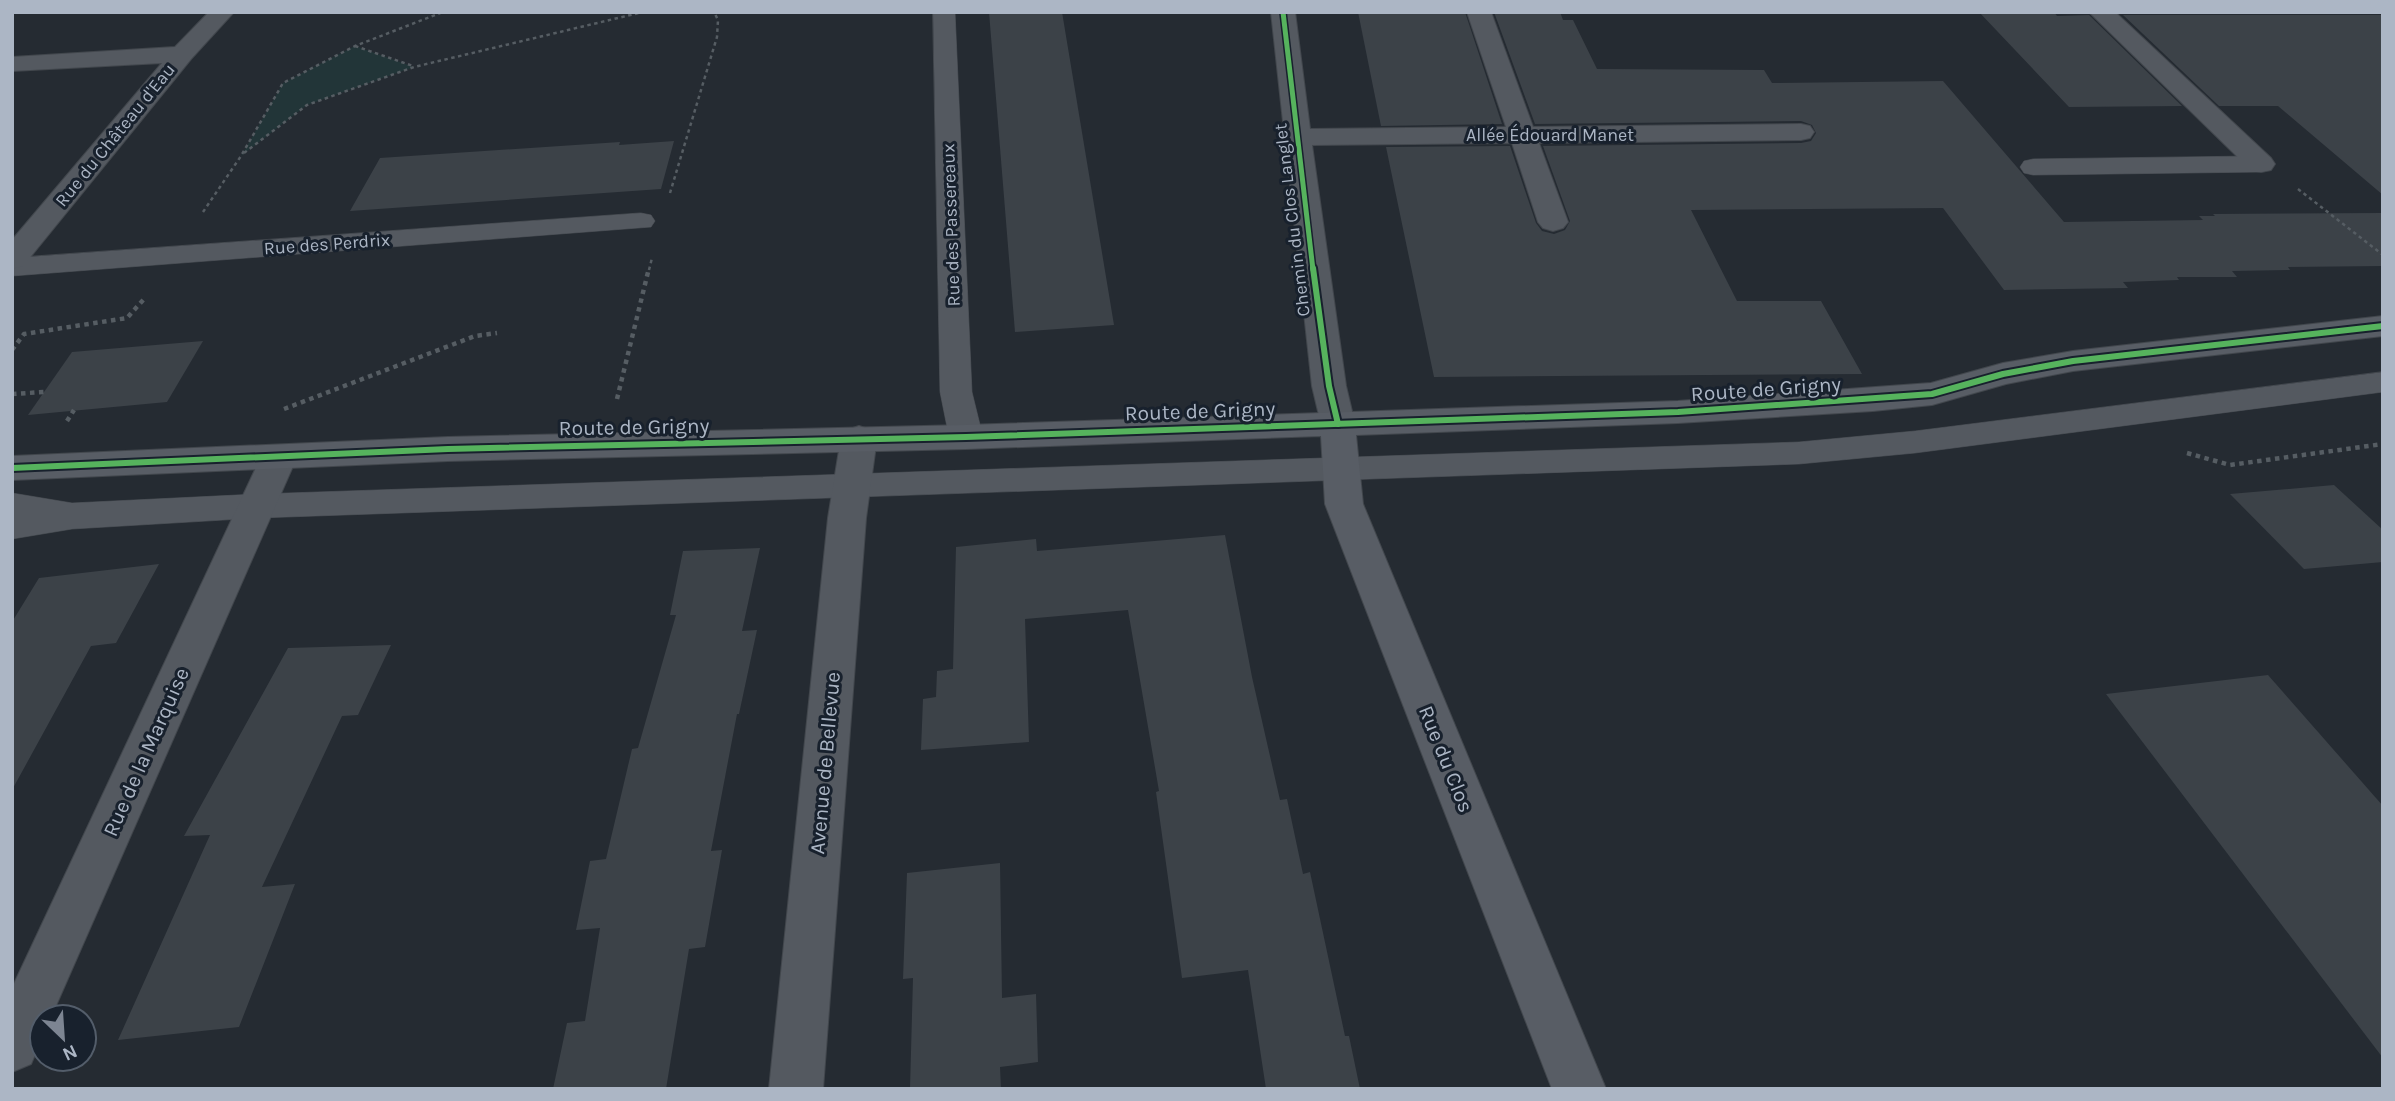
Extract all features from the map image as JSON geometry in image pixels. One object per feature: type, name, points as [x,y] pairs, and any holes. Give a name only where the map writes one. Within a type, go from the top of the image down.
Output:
[{"type":"street","name":"Rue du Château d'Eau","points":[[12,260],[182,54],[222,12]]},
{"type":"street","name":"Chemin du Clos Langlet","points":[[1283,12],[1312,269],[1329,386],[1338,424]]},
{"type":"street","points":[[1479,12],[1552,222]]},
{"type":"street","points":[[2101,12],[2262,164]]},
{"type":"street","points":[[12,64],[182,54]]},
{"type":"street","name":"Allée Édouard Manet","points":[[1299,137],[1801,132]]},
{"type":"street","name":"Route de Grigny","points":[[12,468],[448,449],[966,436],[1678,412],[1932,394],[2003,374],[2073,361],[2383,326]]},
{"type":"street","name":"Rue du Clos","points":[[1338,424],[1339,469],[1344,504],[1578,1089]]},
{"type":"street","name":"Avenue de Bellevue","points":[[796,1089],[852,486],[859,438]]},
{"type":"street","name":"Rue de la Marquise","points":[[12,1046],[279,457]]},
{"type":"lane","name":"Rue des Passereaux","points":[[944,12],[956,392],[966,436]]},
{"type":"lane","points":[[2033,167],[2262,164]]},
{"type":"lane","name":"Rue des Perdrix","points":[[12,267],[641,222]]},
{"type":"lane","points":[[12,526],[72,516],[257,506],[1799,453],[1928,440],[2383,382]]},
{"type":"lane","points":[[12,505],[72,516]]},
{"type":"path","points":[[12,350],[24,334],[127,318],[183,254],[201,215],[241,156],[283,83],[355,46],[443,12]]},
{"type":"path","points":[[241,156],[307,104],[414,67],[643,12]]},
{"type":"path","points":[[355,46],[414,67]]},
{"type":"path","points":[[2262,164],[2315,201],[2383,256]]},
{"type":"path","points":[[279,410],[475,336],[497,333]]},
{"type":"path","points":[[12,394],[44,392]]},
{"type":"green space","points":[[355,46],[414,67],[307,105],[241,156],[283,83]]},
{"type":"building","points":[[989,12],[1062,12],[1114,325],[1015,332]]},
{"type":"building","points":[[1358,12],[1465,12],[1502,124],[1381,126]]},
{"type":"building","points":[[1494,12],[1560,12],[1563,20],[1573,20],[1597,69],[1764,70],[1772,83],[1943,81],[2064,222],[2203,220],[2199,216],[2215,216],[2213,214],[2383,213],[2383,266],[2288,267],[2290,270],[2232,271],[2237,277],[2177,277],[2179,280],[2123,282],[2128,288],[2004,290],[1943,208],[1691,210],[1737,301],[1821,301],[1862,374],[1434,377],[1386,147],[1510,146],[1536,223],[1542,231],[1554,234],[1565,230],[1570,221],[1543,146],[1801,143],[1811,141],[1816,133],[1812,125],[1801,121],[1535,124]]},
{"type":"building","points":[[1979,12],[2089,15],[2182,106],[2069,107]]},
{"type":"building","points":[[2123,15],[2383,15],[2383,195],[2278,106],[2219,106]]},
{"type":"building","points":[[674,141],[661,189],[350,211],[380,158],[620,142],[619,145]]},
{"type":"building","points":[[203,341],[167,402],[28,415],[72,352]]},
{"type":"building","points":[[2334,485],[2383,530],[2383,562],[2304,569],[2230,494]]},
{"type":"building","points":[[1225,535],[1252,677],[1280,800],[1287,799],[1303,874],[1310,872],[1345,1036],[1349,1036],[1360,1089],[1266,1089],[1248,970],[1182,978],[1156,792],[1159,791],[1128,610],[1025,619],[1029,742],[921,750],[923,699],[936,697],[937,671],[953,669],[956,547],[1036,539],[1037,551]]},
{"type":"building","points":[[760,548],[742,631],[757,630],[737,714],[711,851],[722,850],[705,947],[689,949],[666,1089],[553,1089],[567,1023],[585,1021],[600,928],[576,930],[590,861],[606,859],[632,749],[638,748],[676,615],[670,615],[683,551]]},
{"type":"building","points":[[159,564],[116,643],[91,646],[12,790],[12,622],[39,578]]},
{"type":"building","points":[[391,645],[358,715],[342,716],[262,887],[295,884],[239,1027],[118,1040],[210,835],[184,836],[288,648]]},
{"type":"building","points":[[2268,675],[2383,806],[2383,1058],[2106,694]]},
{"type":"building","points":[[1000,863],[1002,998],[1036,994],[1038,1062],[1000,1067],[1001,1089],[910,1089],[913,978],[903,979],[907,873]]},
{"type":"cycle path","points":[[1283,12],[1313,269],[1329,386],[1338,424]]},
{"type":"cycle path","points":[[12,468],[448,449],[966,437],[1678,412],[1932,394],[2003,374],[2073,361],[2383,326]]}]
